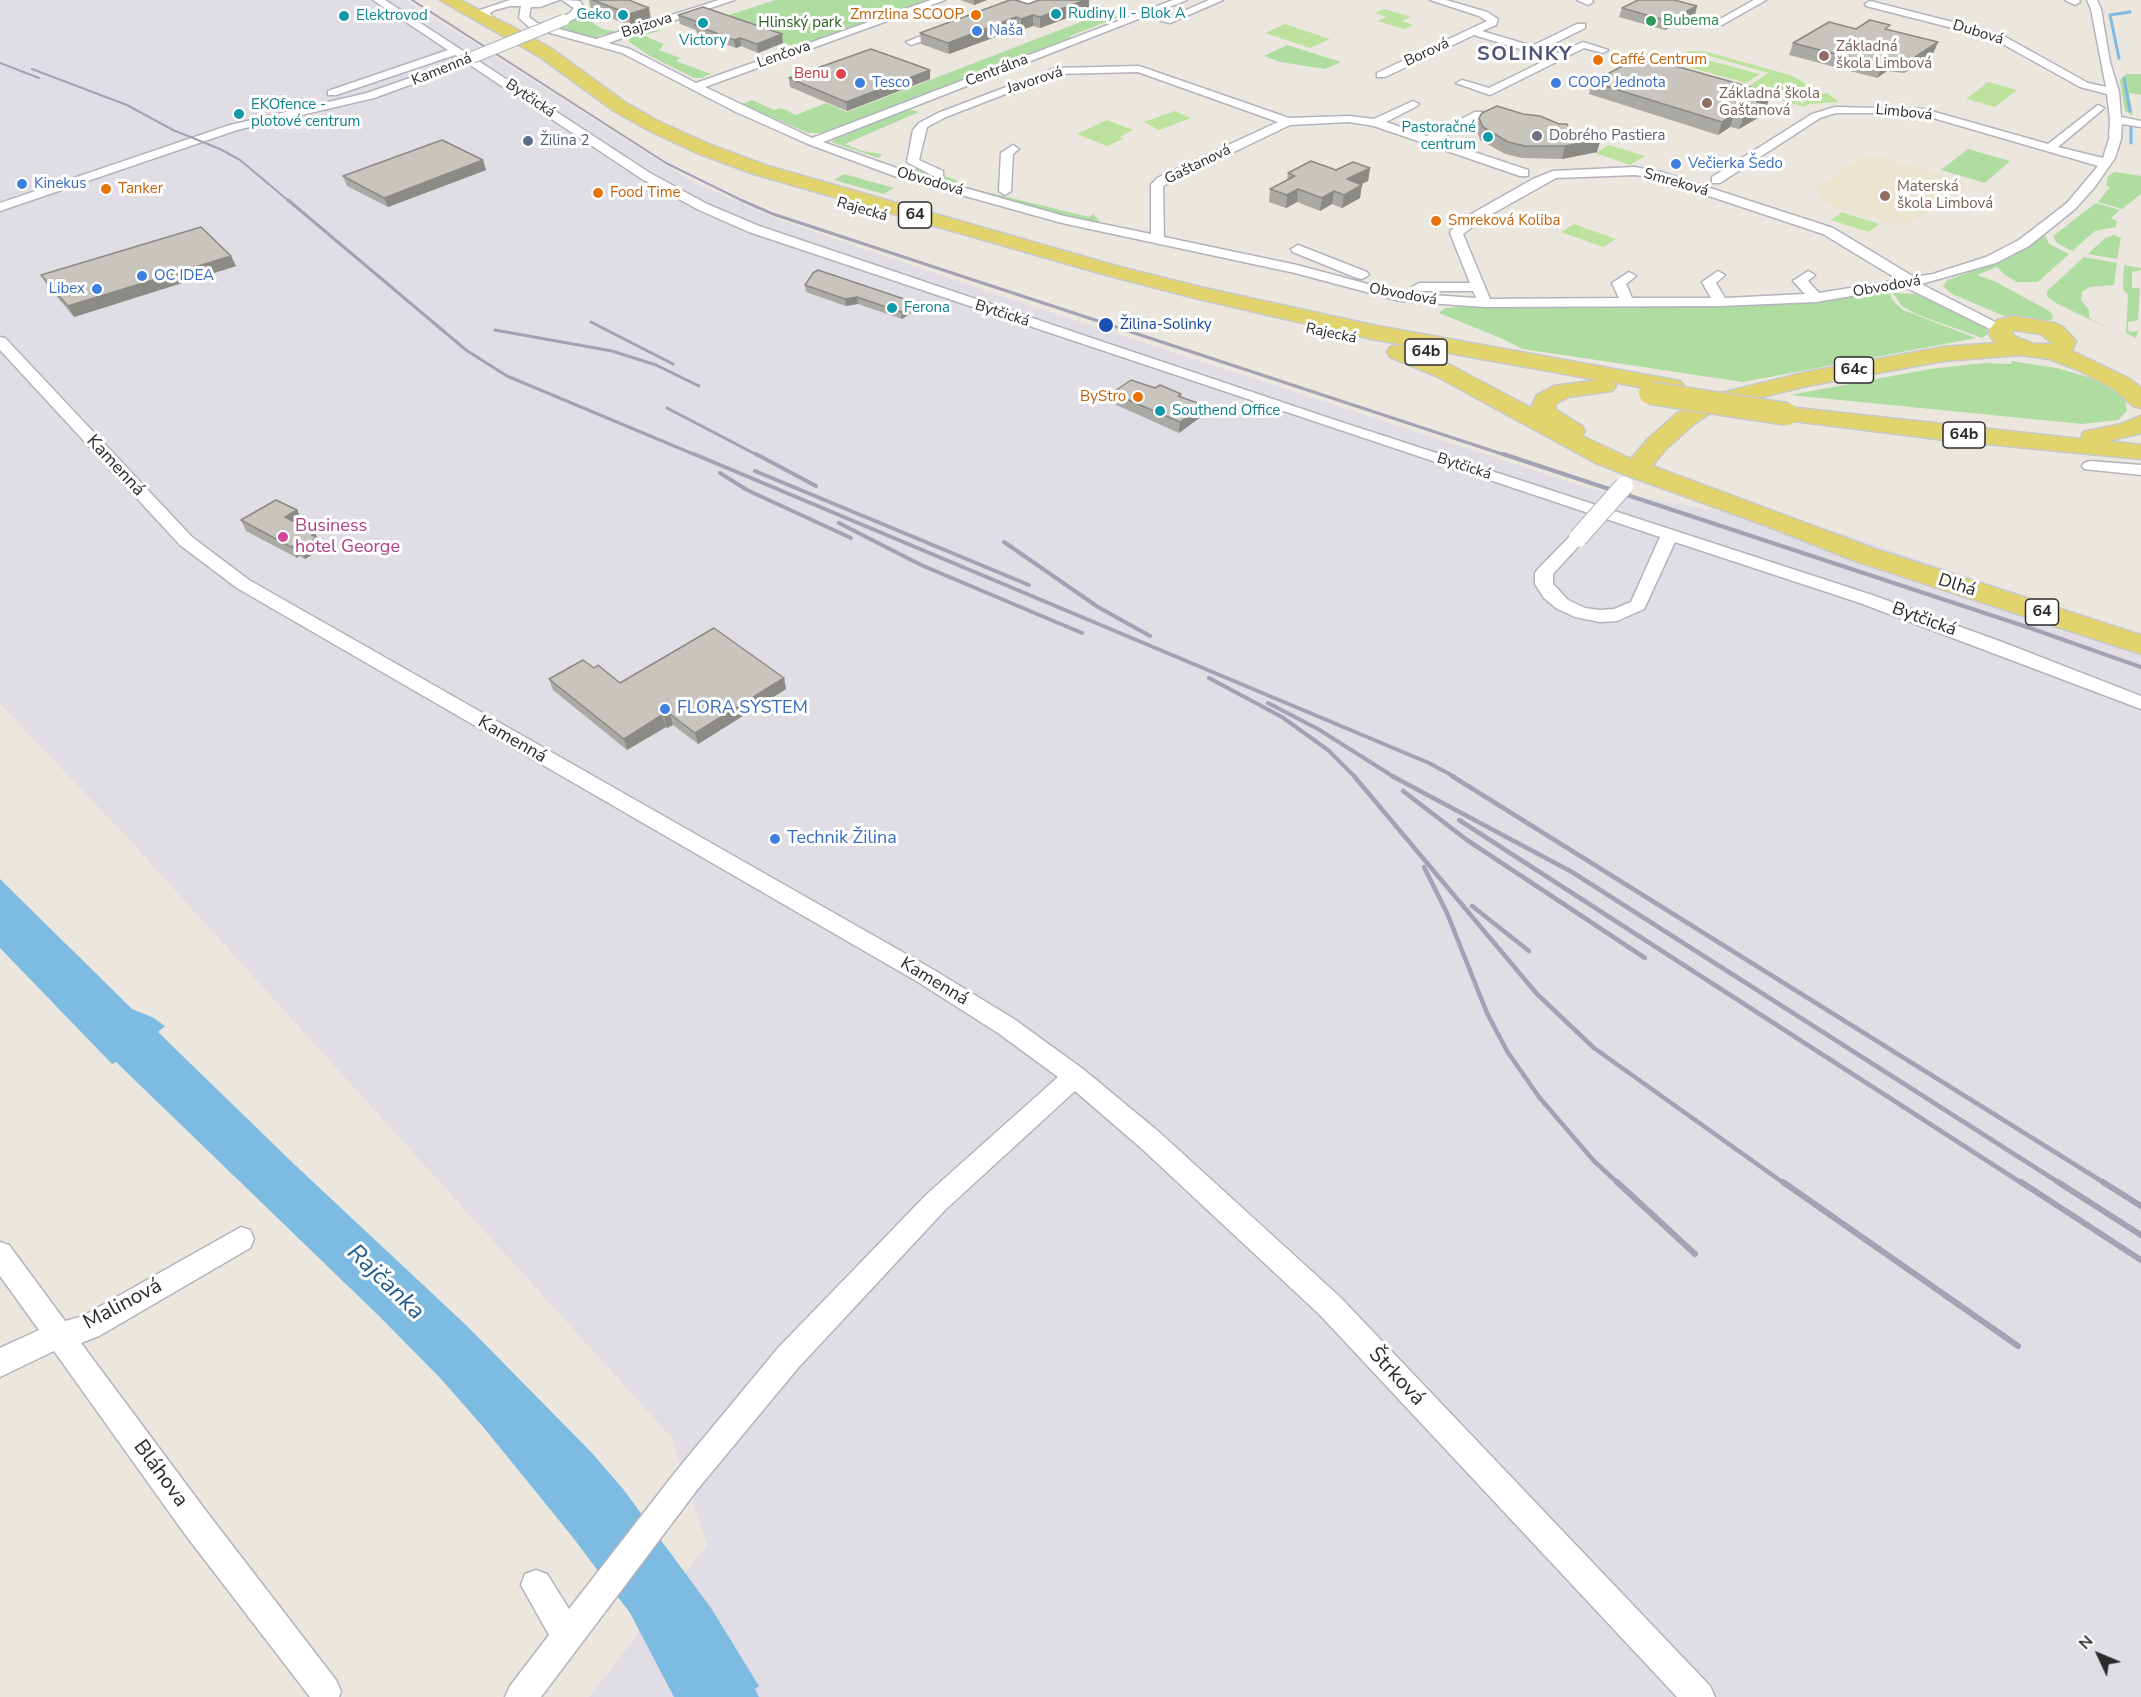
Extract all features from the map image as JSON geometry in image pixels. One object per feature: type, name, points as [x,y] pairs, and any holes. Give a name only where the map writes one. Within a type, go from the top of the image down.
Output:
[{"type":"main road","name":"Rajecká","points":[[429,0],[531,55],[606,111],[640,131],[718,166],[796,191],[1103,279],[1203,304],[1369,337]]},
{"type":"main road","name":"Rajecká","points":[[448,0],[546,53],[636,116],[677,138],[730,160],[1113,272],[1369,337]]},
{"type":"main road","points":[[1943,354],[2009,334],[2047,328],[2062,337],[2059,349]]},
{"type":"main road","name":"64b","points":[[1369,337],[1604,386],[1661,389]]},
{"type":"main road","name":"64b","points":[[1369,337],[1661,389],[1945,433],[2141,452]]},
{"type":"main road","points":[[1369,337],[1444,371],[1588,451],[1634,472]]},
{"type":"main road","points":[[2059,349],[2110,378],[2135,394],[2141,401]]},
{"type":"main road","points":[[2059,349],[2141,384]]},
{"type":"main road","points":[[1943,354],[2026,359],[2110,378]]},
{"type":"main road","name":"64c","points":[[1634,472],[1685,418],[1704,407],[1729,398],[1807,379],[1943,354]]},
{"type":"main road","points":[[1604,386],[1552,394],[1545,400],[1542,407],[1547,415],[1557,423],[1634,472]]},
{"type":"main road","name":"64b","points":[[1797,410],[2141,442]]},
{"type":"main road","points":[[2092,437],[2128,430],[2141,423]]},
{"type":"main road","name":"Dlhá","points":[[1634,472],[1776,520],[1865,555],[2141,645]]},
{"type":"street","name":"Bytčická","points":[[378,0],[646,176],[703,207],[754,229],[1231,390],[1876,603],[1996,646],[2141,703]]},
{"type":"street","points":[[448,0],[481,6],[518,2],[540,4],[554,0]]},
{"type":"street","name":"Kamenná","points":[[0,207],[234,127],[383,92],[574,15],[579,8],[576,3],[567,0]]},
{"type":"street","name":"Bajzova","points":[[599,42],[729,0]]},
{"type":"street","name":"Lenčova","points":[[695,87],[940,0]]},
{"type":"street","points":[[995,0],[1010,5],[1028,6],[1064,0]]},
{"type":"street","points":[[1028,6],[1056,0]]},
{"type":"street","name":"Centrálna","points":[[812,142],[1182,0]]},
{"type":"street","points":[[1164,22],[1218,0]]},
{"type":"street","name":"Borová","points":[[1381,75],[1492,23],[1493,20],[1483,14],[1435,0]]},
{"type":"street","points":[[1718,23],[1761,0]]},
{"type":"street","name":"Obvodová","points":[[533,25],[599,42],[634,55],[748,114],[812,142],[901,174],[1102,228],[1297,269],[1389,295],[1447,302],[1485,303],[1720,302],[1816,298],[1916,283],[1971,268],[2024,243],[2071,206],[2105,164],[2114,147],[2116,119],[2113,92],[2096,9],[2092,0]]},
{"type":"street","points":[[489,21],[484,12],[487,10],[518,2]]},
{"type":"street","points":[[518,2],[524,18],[533,25]]},
{"type":"street","name":"Dubová","points":[[1870,3],[1996,36],[2084,85],[2113,92]]},
{"type":"street","points":[[533,25],[531,15],[540,4]]},
{"type":"street","points":[[986,14],[1010,5]]},
{"type":"street","points":[[911,42],[961,24]]},
{"type":"street","points":[[1534,50],[1581,26]]},
{"type":"street","points":[[1473,32],[1559,57]]},
{"type":"street","points":[[1462,83],[1490,92],[1583,45],[1603,50]]},
{"type":"street","name":"Kamenná","points":[[316,107],[314,102],[321,97],[456,51]]},
{"type":"street","name":"Javorová","points":[[1102,228],[1105,225],[1104,219],[1099,214],[938,174],[913,162],[919,130],[927,122],[942,115],[1056,71],[1132,68],[1152,73]]},
{"type":"street","name":"Gaštanová","points":[[1152,73],[1288,122]]},
{"type":"street","points":[[909,104],[942,115]]},
{"type":"street","points":[[1376,123],[1413,104]]},
{"type":"street","points":[[2050,148],[2098,108]]},
{"type":"street","name":"Limbová","points":[[1716,180],[1815,116],[1835,110],[1924,112],[2105,164]]},
{"type":"street","points":[[1429,140],[1479,114]]},
{"type":"street","name":"Gaštanová","points":[[1157,240],[1157,185],[1288,122],[1349,119],[1376,123],[1524,173]]},
{"type":"street","points":[[2116,119],[2141,124]]},
{"type":"street","points":[[1005,191],[1007,153],[1012,149]]},
{"type":"street","name":"Smreková","points":[[1485,303],[1456,235],[1470,220],[1549,177],[1570,173],[1628,171],[1657,175],[1828,231],[1916,283]]},
{"type":"street","points":[[1299,249],[1388,283],[1421,287],[1478,287]]},
{"type":"street","points":[[1718,275],[1709,282],[1720,302]]},
{"type":"street","points":[[1808,275],[1800,281],[1816,298]]},
{"type":"street","points":[[1627,302],[1619,283],[1629,276]]},
{"type":"street","points":[[1916,283],[2009,334]]},
{"type":"street","name":"Kamenná","points":[[0,341],[186,541],[235,579],[278,606],[926,976],[1005,1026],[1075,1076]]},
{"type":"street","points":[[2090,466],[2141,470]]},
{"type":"street","points":[[1634,472],[1578,538],[1544,573],[1544,584],[1550,594],[1562,604],[1581,613],[1600,616],[1617,615],[1638,605],[1670,534]]},
{"type":"street","points":[[521,1697],[744,1408],[864,1276],[936,1202],[1075,1076]]},
{"type":"street","name":"Štrková","points":[[1075,1076],[1150,1140],[1330,1306],[1699,1697]]},
{"type":"street","name":"Malinová","points":[[0,1363],[35,1344],[89,1327],[241,1239]]},
{"type":"street","name":"Bláhova","points":[[0,1254],[195,1522],[325,1691]]},
{"type":"street","points":[[536,1586],[576,1625]]},
{"type":"shaded area","points":[[0,0],[405,0],[691,181],[776,219],[1016,301],[1588,488],[1838,532],[2141,636],[2141,1697],[589,1697],[707,1545],[672,1438],[123,833],[0,704]]},
{"type":"shaded area","name":"Materská škola Limbová","points":[[1861,157],[1883,157],[1961,180],[1966,184],[1912,223],[1885,223],[1828,204],[1815,189]]},
{"type":"green space","name":"Hlinský park","points":[[775,0],[935,0],[798,48],[720,18]]},
{"type":"green space","points":[[1384,9],[1411,17],[1402,21],[1413,25],[1404,29],[1377,21],[1387,17],[1375,13]]},
{"type":"green space","points":[[1104,13],[1119,17],[1070,36],[1071,38],[1059,45],[821,133],[808,133],[742,104],[752,100],[774,110],[781,108],[796,115],[826,103],[847,112]]},
{"type":"green space","points":[[582,17],[603,29],[618,32],[595,36],[607,36],[605,38],[594,38],[552,29]]},
{"type":"green space","points":[[1285,24],[1330,39],[1310,48],[1265,33]]},
{"type":"green space","points":[[650,28],[661,31],[642,35],[664,44],[659,50],[680,58],[676,61],[711,74],[704,78],[694,78],[650,56],[628,41],[633,34]]},
{"type":"green space","points":[[1287,45],[1341,62],[1325,69],[1280,62],[1264,56]]},
{"type":"green space","points":[[1691,51],[1707,52],[1790,75],[1805,83],[1805,89],[1801,93],[1782,97],[1806,104],[1796,96],[1827,93],[1839,102],[1808,104],[1805,107],[1660,67],[1667,65],[1665,61],[1669,56]],"holes":[[[1687,54],[1706,55],[1790,79],[1768,73],[1749,86],[1771,93],[1674,65],[1674,58]]]},
{"type":"green space","points":[[1699,58],[1760,74],[1746,83],[1685,66]]},
{"type":"green space","points":[[2127,74],[2141,74],[2141,95],[2129,93],[2133,115],[2125,111],[2120,80]]},
{"type":"green space","points":[[1988,82],[2017,90],[1995,107],[1966,99]]},
{"type":"green space","points":[[908,109],[919,112],[845,144],[862,151],[882,154],[879,158],[831,142],[838,137]]},
{"type":"green space","points":[[1175,111],[1191,118],[1159,130],[1144,122]]},
{"type":"green space","points":[[1107,120],[1133,130],[1120,137],[1123,139],[1107,146],[1077,134]]},
{"type":"green space","points":[[1609,145],[1645,156],[1630,165],[1595,153]]},
{"type":"green space","points":[[1968,149],[2010,161],[1985,183],[1941,170]]},
{"type":"green space","points":[[901,167],[919,168],[956,180],[958,185],[1089,217],[1093,214],[1100,221],[1097,224],[1043,210],[909,173]]},
{"type":"green space","points":[[2115,172],[2141,176],[2141,194],[2122,209],[2098,202],[2110,187],[2106,186],[2108,176]]},
{"type":"green space","points":[[844,174],[894,188],[884,194],[834,180]]},
{"type":"green space","points":[[2096,203],[2120,210],[2111,218],[2117,221],[2116,227],[2095,231],[2072,251],[2057,243],[2053,236]]},
{"type":"green space","points":[[1842,212],[1879,224],[1869,232],[1831,220]]},
{"type":"green space","points":[[1574,224],[1616,239],[1603,247],[1561,232]]},
{"type":"green space","points":[[2045,234],[2049,244],[2069,254],[2038,282],[2017,282],[1997,267],[1977,275],[1996,282],[2049,311],[2053,316],[2052,320],[2040,322],[2004,316],[1952,294],[1943,286],[1947,280],[1996,263]]},
{"type":"green space","points":[[2114,235],[2121,238],[2117,259],[2088,254],[2105,238]]},
{"type":"green space","points":[[2084,257],[2117,263],[2114,285],[2090,287],[2082,292],[2081,300],[2089,310],[2089,318],[2109,329],[2054,302],[2047,296],[2047,291]]},
{"type":"green space","points":[[2124,265],[2141,268],[2141,270],[2132,272],[2132,288],[2140,288],[2138,320],[2128,322],[2130,332],[2138,331],[2136,338],[2126,333],[2128,295],[2123,289]]},
{"type":"green space","points":[[1885,292],[1890,294],[1894,302],[1903,310],[1976,338],[1743,382],[1523,349],[1439,313],[1445,308],[1465,306],[1793,303]]},
{"type":"green space","points":[[1893,293],[1915,294],[1926,298],[1977,322],[1989,333],[1982,338],[1916,314],[1902,306]]},
{"type":"green space","points":[[2011,361],[2057,368],[2091,378],[2116,392],[2125,400],[2127,411],[2118,420],[2082,424],[1790,395],[1930,369],[1984,363],[2012,364]]},
{"type":"water","name":"Rajčanka","points":[[0,879],[132,1009],[154,1018],[165,1026],[158,1032],[295,1165],[467,1326],[591,1452],[623,1489],[711,1608],[759,1686],[755,1689],[759,1697],[674,1697],[630,1613],[571,1535],[442,1380],[380,1317],[116,1062],[112,1064],[0,948]]},
{"type":"building","points":[[593,0],[629,0],[649,8],[629,14]]},
{"type":"building","points":[[1010,0],[1028,4],[1039,0],[1085,0],[1040,17],[1033,15],[1021,19],[1016,17],[948,43],[920,33]]},
{"type":"building","points":[[1638,0],[1674,0],[1697,6],[1668,21],[1622,8]]},
{"type":"building","points":[[703,7],[782,34],[757,44],[740,38],[734,40],[695,25],[701,23],[678,15]]},
{"type":"building","points":[[1870,20],[1890,25],[1885,29],[1938,42],[1909,61],[1892,59],[1882,66],[1793,43],[1829,22],[1856,29]]},
{"type":"building","name":"Tesco","points":[[871,49],[930,70],[846,102],[789,78]]},
{"type":"building","points":[[1638,58],[1661,65],[1665,63],[1771,93],[1757,102],[1765,104],[1743,117],[1734,114],[1722,122],[1592,82]]},
{"type":"building","points":[[1497,106],[1523,114],[1540,116],[1559,124],[1567,124],[1571,132],[1601,139],[1565,146],[1525,146],[1508,142],[1483,127],[1479,118],[1482,113]]},
{"type":"building","points":[[442,140],[483,160],[384,198],[343,176]]},
{"type":"building","points":[[1311,161],[1336,170],[1353,162],[1370,168],[1347,179],[1362,185],[1344,195],[1334,191],[1322,198],[1298,189],[1287,195],[1270,189],[1295,176],[1288,173]]},
{"type":"building","name":"OC IDEA","points":[[201,227],[231,256],[68,306],[41,275]]},
{"type":"building","points":[[818,270],[916,303],[901,312],[857,297],[845,299],[805,285],[813,273]]},
{"type":"building","points":[[1131,380],[1155,388],[1160,385],[1181,394],[1178,396],[1203,405],[1180,422],[1112,393]]},
{"type":"building","points":[[276,500],[297,510],[285,517],[315,533],[312,535],[317,538],[299,548],[294,545],[291,547],[241,520]]},
{"type":"building","name":"FLORA SYSTEM","points":[[714,628],[784,678],[695,733],[670,714],[664,717],[662,715],[624,739],[549,679],[583,660],[594,668],[598,665],[620,683]]},
{"type":"waterway","points":[[2119,58],[2110,15],[2130,12]]},
{"type":"waterway","points":[[2124,78],[2130,111]]},
{"type":"waterway","points":[[2131,127],[2131,143]]},
{"type":"railway","points":[[412,0],[666,163],[745,202]]},
{"type":"railway","points":[[0,63],[39,78]]},
{"type":"railway","points":[[32,69],[127,105],[173,130],[220,149],[240,160],[290,202]]},
{"type":"railway","points":[[288,200],[466,350],[507,376],[698,456]]},
{"type":"railway","points":[[741,200],[773,214],[1508,456]]},
{"type":"railway","points":[[591,322],[673,364]]},
{"type":"railway","points":[[495,330],[612,351],[656,365],[699,386]]},
{"type":"railway","points":[[667,408],[759,456]]},
{"type":"railway","points":[[694,454],[1429,763],[1455,777]]},
{"type":"railway","points":[[756,454],[816,486]]},
{"type":"railway","points":[[1503,454],[2030,628],[2141,667]]},
{"type":"railway","points":[[755,471],[1029,585]]},
{"type":"railway","points":[[720,473],[747,490],[851,538]]},
{"type":"railway","points":[[839,523],[921,565],[1082,633]]},
{"type":"railway","points":[[1004,542],[1098,607],[1150,636]]},
{"type":"railway","points":[[1209,678],[1282,717],[1328,750],[1354,776]]},
{"type":"railway","points":[[1268,703],[1318,729],[1394,777]]},
{"type":"railway","points":[[1354,776],[1537,994],[1594,1048],[1785,1184]]},
{"type":"railway","points":[[1392,776],[1572,872],[2061,1184]]},
{"type":"railway","points":[[1452,776],[2106,1184]]},
{"type":"railway","points":[[1403,791],[1467,840],[1645,958]]},
{"type":"railway","points":[[1459,820],[2023,1184]]},
{"type":"railway","points":[[1424,867],[1447,913],[1487,1013],[1507,1051],[1539,1097],[1594,1161],[1619,1184]]},
{"type":"railway","points":[[1472,906],[1529,951]]},
{"type":"railway","points":[[1617,1182],[1695,1254]]},
{"type":"railway","points":[[1783,1182],[2018,1346]]},
{"type":"railway","points":[[2021,1182],[2141,1260]]},
{"type":"railway","points":[[2058,1182],[2141,1235]]},
{"type":"railway","points":[[2103,1182],[2141,1206]]},
{"type":"place","name":"Rudiny II - Blok A","points":[[1056,14]]},
{"type":"place","name":"Geko","points":[[623,15]]},
{"type":"place","name":"Zmrzlina SCOOP","points":[[976,15]]},
{"type":"place","name":"Elektrovod","points":[[344,16]]},
{"type":"place","name":"Bubema","points":[[1651,21]]},
{"type":"place","name":"Victory","points":[[703,23]]},
{"type":"place","name":"Naša","points":[[977,31]]},
{"type":"place","name":"Základná škola Limbová","points":[[1824,56]]},
{"type":"place","name":"Caffé Centrum","points":[[1598,60]]},
{"type":"place","name":"Benu","points":[[841,74]]},
{"type":"place","name":"Tesco","points":[[860,83]]},
{"type":"place","name":"COOP Jednota","points":[[1556,83]]},
{"type":"place","name":"Základná škola Gaštanová","points":[[1707,103]]},
{"type":"place","name":"EKOfence - plotové centrum","points":[[239,114]]},
{"type":"place","name":"Dobrého Pastiera","points":[[1537,136]]},
{"type":"place","name":"Pastoračné centrum","points":[[1488,137]]},
{"type":"place","name":"Žilina 2","points":[[528,141]]},
{"type":"place","name":"Večierka Šedo","points":[[1676,164]]},
{"type":"place","name":"Kinekus","points":[[22,184]]},
{"type":"place","name":"Tanker","points":[[106,189]]},
{"type":"place","name":"Food Time","points":[[598,193]]},
{"type":"place","name":"Materská škola Limbová","points":[[1885,196]]},
{"type":"place","name":"Smreková Koliba","points":[[1436,221]]},
{"type":"place","name":"OC IDEA","points":[[142,276]]},
{"type":"place","name":"Libex","points":[[97,289]]},
{"type":"place","name":"Ferona","points":[[892,308]]},
{"type":"place","name":"Žilina-Solinky","points":[[1106,325]]},
{"type":"place","name":"ByStro","points":[[1138,397]]},
{"type":"place","name":"Southend Office","points":[[1160,411]]},
{"type":"place","name":"Business hotel George","points":[[283,537]]},
{"type":"place","name":"FLORA SYSTEM","points":[[665,709]]},
{"type":"place","name":"Technik Žilina","points":[[775,839]]},
{"type":"district","name":"SOLINKY","points":[[1525,55]]}]
